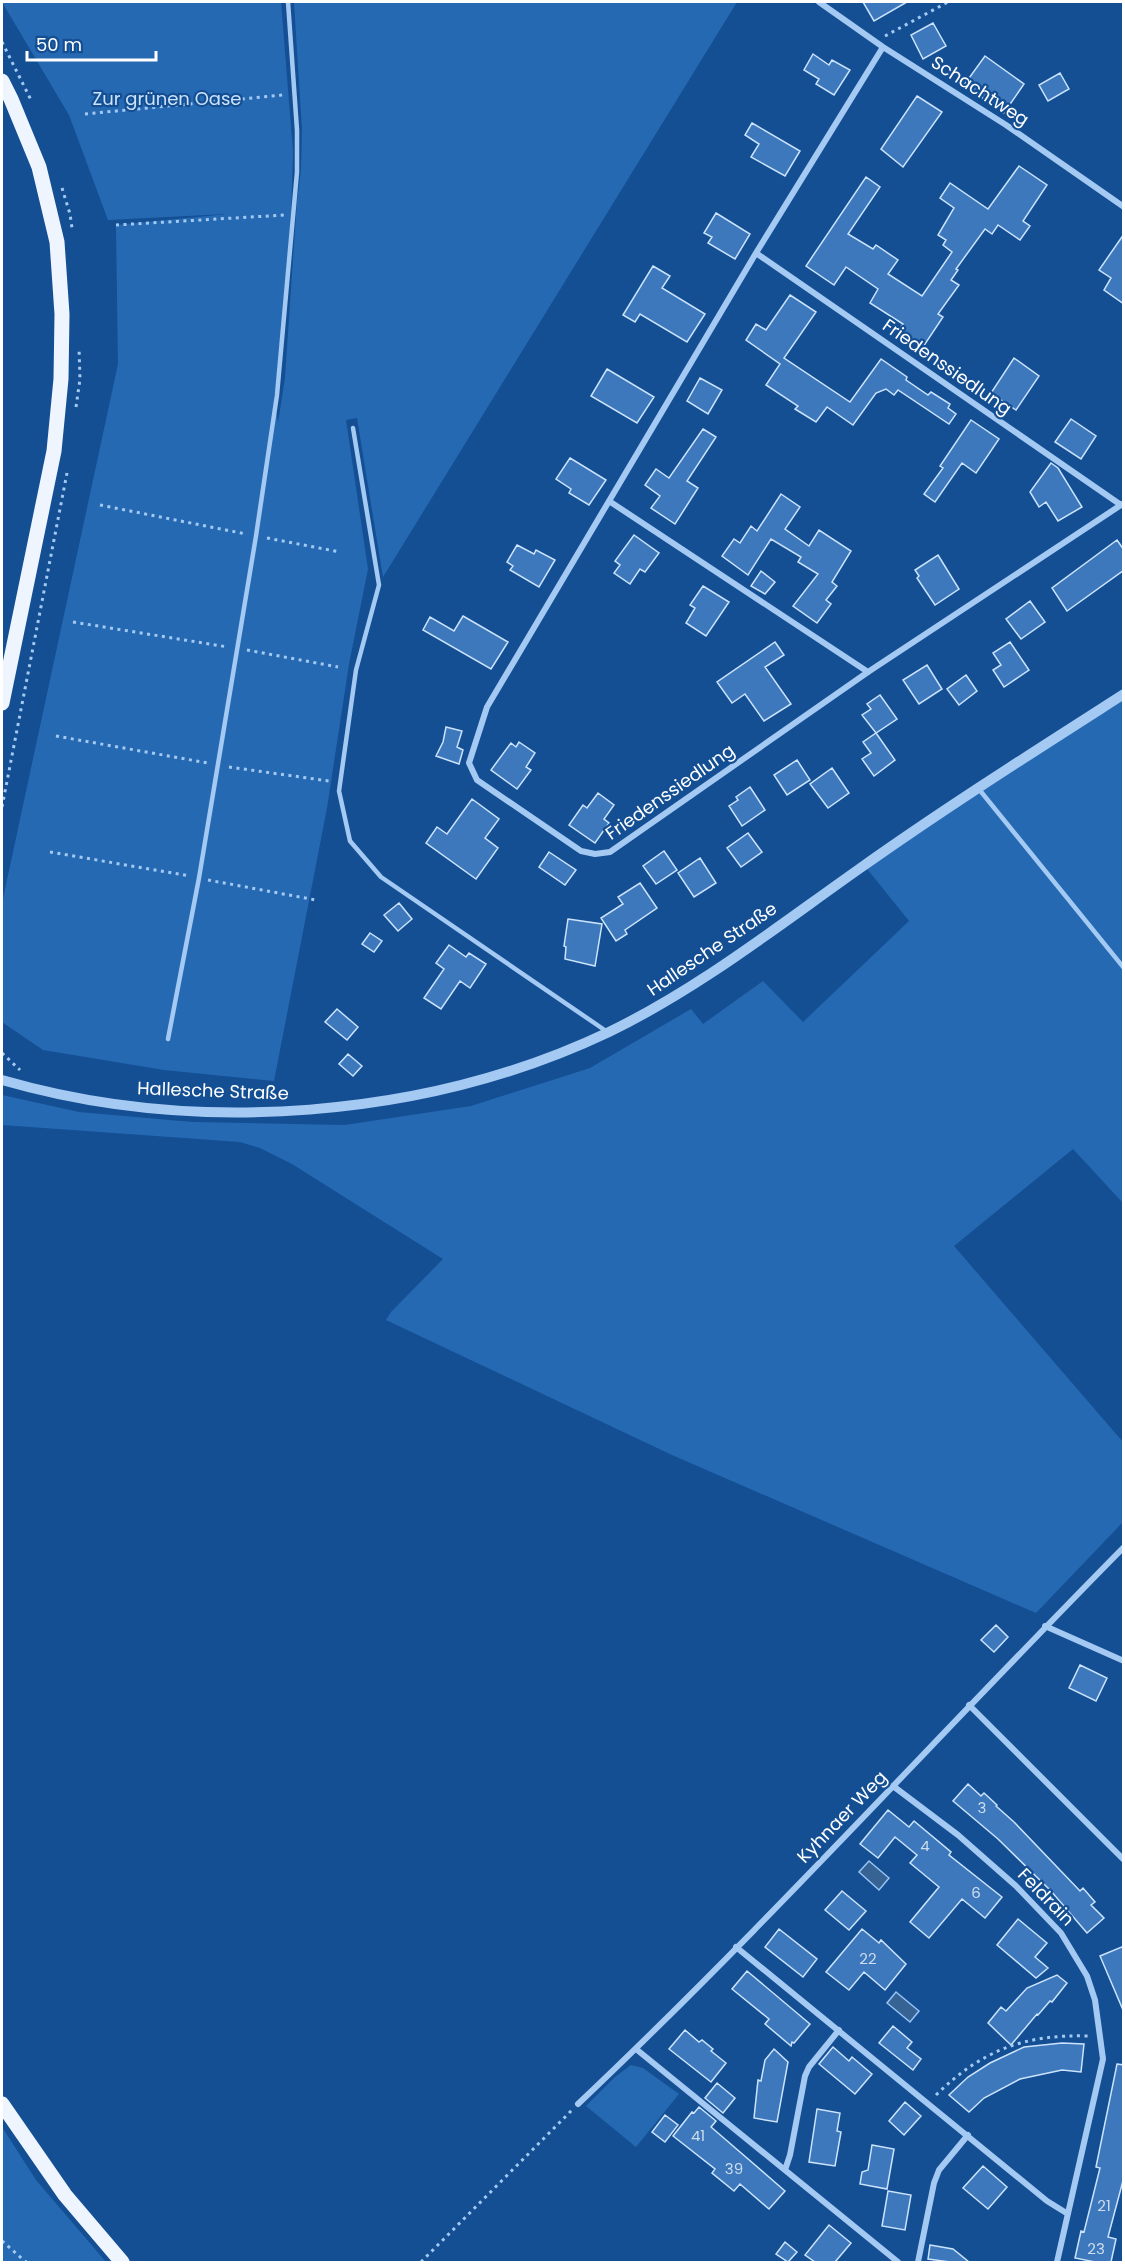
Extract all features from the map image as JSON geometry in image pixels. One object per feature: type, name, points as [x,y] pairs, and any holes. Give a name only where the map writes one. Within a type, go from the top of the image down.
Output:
[{"type":"main road","points":[[2,81],[39,168],[57,242],[62,314],[61,379],[54,451],[2,704]]},
{"type":"main road","points":[[2,2104],[65,2196],[122,2262]]},
{"type":"street","name":"Schachtweg","points":[[819,2],[883,47],[1006,125],[1124,207]]},
{"type":"street","name":"Friedenssiedlung","points":[[756,253],[1122,504],[868,672],[610,852],[595,854],[581,851],[477,780],[469,763],[487,707],[756,253],[883,47]]},
{"type":"street","points":[[609,501],[868,672]]},
{"type":"street","name":"Hallesche Straße","points":[[2,1080],[42,1092],[94,1102],[259,1113],[311,1110],[376,1102],[484,1079],[526,1066],[609,1032],[679,995],[978,788],[1124,694]]},
{"type":"street","name":"Kyhnaer Weg","points":[[578,2104],[636,2049],[736,1947],[1124,1547]]},
{"type":"street","points":[[1045,1626],[1124,1660]]},
{"type":"street","points":[[969,1705],[1124,1860]]},
{"type":"street","name":"Feldrain","points":[[893,1786],[1016,1886],[1061,1933],[1087,1976],[1095,2000],[1103,2059],[1058,2262]]},
{"type":"street","points":[[736,1947],[1047,2201],[1068,2214]]},
{"type":"street","points":[[785,2170],[805,2076],[809,2067],[839,2030]]},
{"type":"street","points":[[636,2049],[898,2262]]},
{"type":"street","points":[[918,2262],[934,2183],[939,2170],[968,2136]]},
{"type":"lane","points":[[168,1039],[199,878],[238,648],[281,364],[291,215],[297,172],[297,130],[288,2]]},
{"type":"lane","points":[[353,428],[379,585],[356,670],[339,791],[350,841],[381,877],[609,1032]]},
{"type":"lane","points":[[978,788],[1124,968]]},
{"type":"path","points":[[875,41],[948,2]]},
{"type":"path","points":[[85,114],[295,93]]},
{"type":"path","points":[[116,225],[291,215]]},
{"type":"path","points":[[100,505],[340,552]]},
{"type":"path","points":[[73,622],[238,648],[338,667]]},
{"type":"path","points":[[56,736],[218,765],[335,782]]},
{"type":"path","points":[[50,852],[316,900]]},
{"type":"path","points":[[928,2103],[944,2086],[975,2063],[1007,2046],[1048,2036],[1101,2037]]},
{"type":"path","points":[[421,2262],[578,2104]]},
{"type":"path","points":[[2,2241],[26,2262]]},
{"type":"green space","name":"Zur grünen Oase","points":[[2,2],[281,2],[293,152],[291,215],[277,395],[274,395],[278,423],[285,378],[301,170],[302,130],[294,2],[737,2],[383,577],[357,418],[346,420],[368,569],[349,664],[327,808],[274,1081],[164,1070],[43,1050],[2,1022],[2,903],[118,364],[116,225],[227,214],[108,220],[69,115]]},
{"type":"green space","points":[[1123,695],[1123,1203],[1073,1149],[954,1246],[1123,1442],[1123,1522],[1036,1613],[672,1455],[386,1320],[391,1312],[443,1259],[292,1164],[260,1148],[240,1142],[2,1125],[2,1095],[79,1112],[192,1122],[345,1125],[471,1106],[590,1068],[691,1009],[703,1024],[763,981],[803,1022],[909,921],[864,865]]},
{"type":"green space","points":[[631,2065],[643,2068],[679,2094],[636,2147],[586,2106],[615,2077]]},
{"type":"green space","points":[[2,2127],[36,2180],[106,2262],[2,2262]]},
{"type":"shaded area","points":[[869,1861],[889,1878],[879,1890],[859,1872]]},
{"type":"shaded area","points":[[896,1992],[919,2011],[910,2022],[887,2003]]},
{"type":"building","points":[[863,2],[907,2],[874,21]]},
{"type":"building","points":[[933,23],[946,46],[923,59],[911,35]]},
{"type":"building","points":[[813,54],[829,65],[832,60],[850,70],[834,95],[816,84],[819,79],[804,70]]},
{"type":"building","points":[[985,56],[1024,84],[1004,113],[964,85]]},
{"type":"building","points":[[1060,73],[1069,89],[1048,101],[1039,85]]},
{"type":"building","points":[[917,96],[942,112],[903,167],[881,149]]},
{"type":"building","points":[[752,123],[800,151],[785,176],[751,157],[759,144],[745,135]]},
{"type":"building","points":[[1019,166],[1047,185],[1023,221],[1030,226],[1020,240],[998,225],[992,234],[985,229],[956,269],[958,270],[951,280],[959,285],[938,314],[943,317],[923,347],[898,331],[903,324],[870,303],[878,289],[846,267],[834,285],[806,266],[866,177],[880,187],[848,234],[873,249],[876,245],[898,260],[888,274],[922,296],[952,252],[943,245],[946,240],[938,235],[954,208],[940,198],[950,183],[988,209]]},
{"type":"building","points":[[716,213],[750,234],[735,259],[708,243],[712,237],[704,233]]},
{"type":"building","points":[[1124,234],[1124,304],[1104,290],[1111,278],[1099,270]]},
{"type":"building","points":[[653,266],[670,276],[662,288],[705,314],[687,342],[640,314],[635,322],[623,315]]},
{"type":"building","points":[[790,295],[816,312],[784,358],[850,402],[881,359],[928,395],[931,392],[950,404],[948,408],[956,414],[949,424],[898,390],[894,395],[886,389],[876,393],[853,425],[827,407],[816,422],[795,409],[798,406],[766,385],[780,364],[746,340],[756,324],[766,330]]},
{"type":"building","points":[[1014,358],[1039,376],[1016,410],[991,393]]},
{"type":"building","points":[[607,369],[654,397],[637,423],[591,396]]},
{"type":"building","points":[[700,378],[722,390],[708,414],[687,401]]},
{"type":"building","points":[[1071,419],[1096,436],[1081,459],[1055,442]]},
{"type":"building","points":[[971,420],[999,439],[976,473],[962,463],[935,502],[924,494],[943,468],[940,466]]},
{"type":"building","points":[[703,429],[716,437],[687,481],[698,488],[675,524],[651,508],[660,496],[645,485],[656,469],[669,478]]},
{"type":"building","points":[[570,458],[606,480],[589,505],[569,493],[571,489],[556,479]]},
{"type":"building","points":[[1051,463],[1058,468],[1082,507],[1058,521],[1046,502],[1039,507],[1030,492]]},
{"type":"building","points":[[781,494],[800,507],[785,529],[809,546],[819,530],[851,551],[832,582],[837,586],[826,600],[831,604],[817,623],[793,606],[818,574],[798,562],[801,557],[771,539],[748,575],[722,556],[734,539],[740,543],[751,526],[757,531]]},
{"type":"building","points":[[634,535],[659,553],[645,572],[640,569],[630,584],[614,573],[620,565],[615,561]]},
{"type":"building","points":[[1117,540],[1124,550],[1124,570],[1067,611],[1052,588]]},
{"type":"building","points":[[517,545],[534,554],[536,550],[555,560],[539,587],[510,570],[513,566],[507,562]]},
{"type":"building","points":[[938,555],[959,589],[935,605],[917,578],[919,576],[915,570]]},
{"type":"building","points":[[761,571],[775,582],[765,594],[751,586]]},
{"type":"building","points":[[703,586],[729,602],[706,636],[686,623],[695,608],[690,605]]},
{"type":"building","points":[[1030,601],[1045,622],[1021,639],[1006,619]]},
{"type":"building","points":[[463,616],[508,642],[491,669],[423,630],[430,617],[454,631]]},
{"type":"building","points":[[775,642],[784,655],[765,667],[791,704],[764,721],[745,694],[732,703],[717,682]]},
{"type":"building","points":[[1010,642],[1029,670],[1004,687],[993,670],[1001,665],[993,653]]},
{"type":"building","points":[[927,665],[942,689],[919,704],[903,680]]},
{"type":"building","points":[[966,675],[977,691],[959,705],[947,689]]},
{"type":"building","points":[[880,695],[897,719],[876,733],[862,715],[871,709],[867,704]]},
{"type":"building","points":[[446,727],[462,731],[457,747],[463,750],[459,764],[436,756],[443,742]]},
{"type":"building","points":[[876,733],[895,760],[874,776],[862,759],[871,753],[863,742]]},
{"type":"building","points":[[519,742],[535,753],[526,767],[531,770],[517,789],[491,770],[511,743],[516,747]]},
{"type":"building","points":[[797,760],[810,780],[787,795],[774,775]]},
{"type":"building","points":[[832,768],[849,793],[828,808],[810,784]]},
{"type":"building","points":[[750,787],[765,810],[742,826],[729,806],[738,800],[736,797]]},
{"type":"building","points":[[598,793],[614,805],[604,819],[609,823],[595,843],[569,825],[583,805],[587,808]]},
{"type":"building","points":[[472,799],[499,819],[485,838],[498,848],[476,879],[426,843],[437,827],[447,834]]},
{"type":"building","points":[[748,833],[762,852],[741,867],[727,848]]},
{"type":"building","points":[[664,851],[677,870],[656,884],[643,866]]},
{"type":"building","points":[[549,852],[576,870],[565,885],[539,867]]},
{"type":"building","points":[[700,858],[716,883],[694,897],[678,873]]},
{"type":"building","points":[[640,883],[657,908],[625,930],[627,934],[616,941],[601,918],[623,904],[618,897]]},
{"type":"building","points":[[399,903],[412,919],[398,931],[384,915]]},
{"type":"building","points":[[568,919],[602,924],[595,966],[565,959],[566,947],[564,946]]},
{"type":"building","points":[[370,933],[382,941],[374,952],[362,944]]},
{"type":"building","points":[[449,945],[466,957],[469,953],[486,964],[470,988],[460,981],[441,1009],[424,998],[444,969],[436,963]]},
{"type":"building","points":[[337,1009],[358,1027],[347,1040],[325,1022]]},
{"type":"building","points":[[348,1054],[362,1066],[353,1076],[339,1064]]},
{"type":"building","points":[[996,1625],[1008,1637],[994,1652],[981,1640]]},
{"type":"building","points":[[1080,1665],[1107,1678],[1096,1701],[1069,1688]]},
{"type":"building","points":[[968,1784],[981,1796],[984,1793],[997,1805],[1080,1891],[1083,1888],[1095,1902],[1091,1905],[1104,1918],[1087,1933],[1051,1891],[998,1839],[953,1801]]},
{"type":"building","points":[[888,1810],[909,1827],[914,1821],[951,1852],[949,1855],[1002,1897],[985,1918],[962,1899],[929,1938],[910,1922],[939,1887],[910,1863],[917,1855],[895,1837],[878,1858],[860,1844]]},
{"type":"building","points":[[842,1891],[866,1911],[849,1930],[825,1910]]},
{"type":"building","points":[[1018,1919],[1047,1943],[1035,1957],[1048,1968],[1036,1978],[997,1945]]},
{"type":"building","points":[[779,1929],[817,1959],[803,1977],[765,1947]]},
{"type":"building","points":[[862,1929],[879,1943],[881,1940],[906,1964],[885,1990],[864,1972],[849,1990],[826,1972]]},
{"type":"building","points":[[1124,1946],[1124,2010],[1123,2010],[1100,1956]]},
{"type":"building","points":[[747,1971],[810,2024],[794,2043],[792,2042],[791,2046],[765,2024],[769,2019],[732,1989]]},
{"type":"building","points":[[1057,1975],[1067,1983],[1011,2045],[988,2023],[1001,2007],[1006,2011],[1027,1988]]},
{"type":"building","points":[[893,2026],[912,2042],[907,2048],[921,2059],[913,2070],[879,2043]]},
{"type":"building","points":[[685,2030],[699,2042],[702,2040],[726,2063],[711,2082],[669,2049]]},
{"type":"building","points":[[1062,2043],[1084,2044],[1081,2072],[1062,2070],[1020,2079],[984,2098],[969,2112],[949,2095],[968,2077],[990,2063],[1024,2047]]},
{"type":"building","points":[[833,2047],[849,2061],[852,2057],[872,2074],[855,2094],[819,2064]]},
{"type":"building","points":[[774,2049],[788,2062],[777,2122],[754,2118],[758,2080],[761,2081],[765,2060]]},
{"type":"building","points":[[1117,2064],[1124,2065],[1124,2177],[1108,2237],[1116,2239],[1111,2262],[1095,2262],[1075,2258],[1100,2168],[1096,2167]]},
{"type":"building","points":[[717,2083],[735,2098],[723,2113],[705,2098]]},
{"type":"building","points":[[905,2102],[921,2116],[904,2135],[889,2121]]},
{"type":"building","points":[[699,2107],[716,2121],[711,2127],[785,2191],[769,2209],[740,2184],[734,2191],[712,2173],[715,2169],[673,2136],[692,2112],[694,2113]]},
{"type":"building","points":[[817,2109],[840,2113],[837,2131],[841,2132],[835,2166],[809,2162]]},
{"type":"building","points":[[665,2115],[678,2125],[665,2142],[652,2132]]},
{"type":"building","points":[[872,2145],[894,2149],[887,2189],[860,2184],[862,2172],[868,2170]]},
{"type":"building","points":[[983,2166],[1007,2187],[988,2209],[963,2188]]},
{"type":"building","points":[[888,2191],[911,2195],[905,2230],[882,2226]]},
{"type":"building","points":[[829,2225],[851,2243],[835,2262],[815,2262],[805,2255]]},
{"type":"building","points":[[785,2242],[797,2252],[788,2262],[776,2254]]},
{"type":"building","points":[[930,2245],[953,2249],[969,2262],[928,2259]]}]
